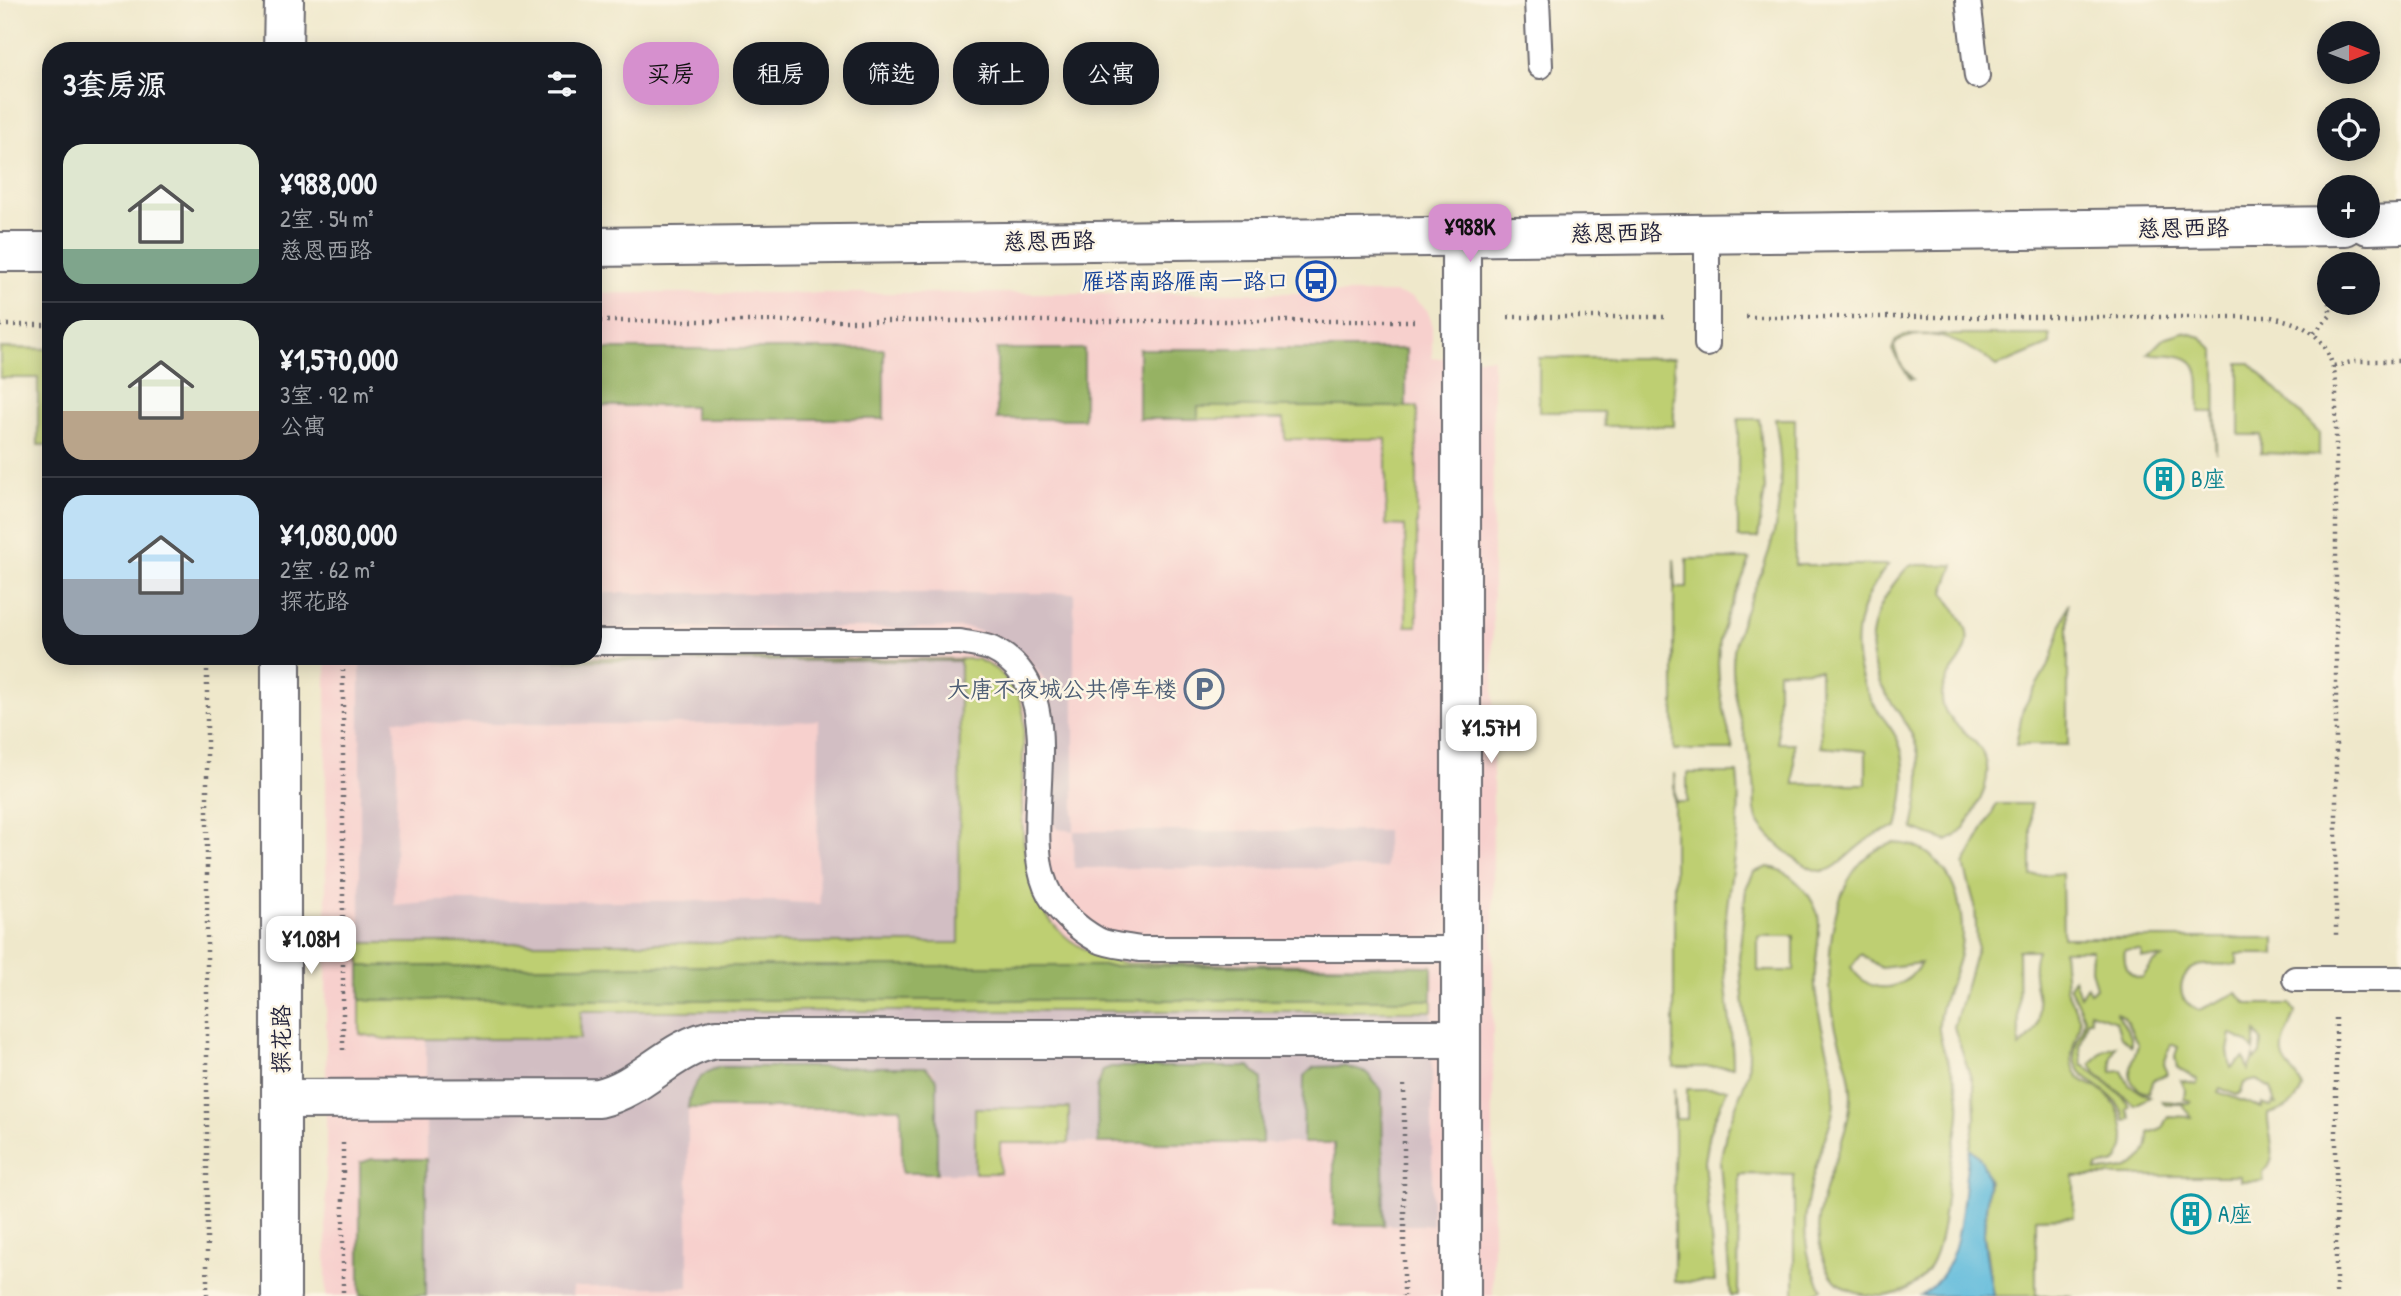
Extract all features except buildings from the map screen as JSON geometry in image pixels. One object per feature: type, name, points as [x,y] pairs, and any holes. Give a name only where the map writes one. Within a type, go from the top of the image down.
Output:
[{"type":"street","points":[[283,42],[284,0]]},
{"type":"street","points":[[2380,225],[2401,224]]},
{"type":"street","name":"慈恩西路","points":[[602,247],[2317,226]]},
{"type":"street","points":[[1461,235],[1461,1296]]},
{"type":"street","points":[[0,253],[42,253]]},
{"type":"street","name":"探花路","points":[[281,665],[281,1296]]},
{"type":"street","points":[[281,1099],[599,1098],[627,1088],[690,1045],[717,1039],[1461,1039]]},
{"type":"lane","points":[[1537,0],[1540,66]]},
{"type":"lane","points":[[1968,0],[1976,76]]},
{"type":"lane","points":[[1707,232],[1707,344]]},
{"type":"lane","points":[[602,642],[960,642],[991,648],[1016,665],[1033,691],[1039,721],[1039,848],[1046,887],[1069,919],[1100,941],[1140,949],[1461,949]]},
{"type":"lane","points":[[2295,979],[2401,979]]},
{"type":"path","points":[[2314,333],[2330,315]]},
{"type":"path","points":[[602,321],[2271,317],[2297,322],[2314,333],[2334,366],[2336,1296]]},
{"type":"path","points":[[0,325],[42,325]]},
{"type":"path","points":[[2334,366],[2356,361],[2401,361]]},
{"type":"path","points":[[206,665],[206,1296]]},
{"type":"path","points":[[343,665],[343,1296]]},
{"type":"path","points":[[1404,1039],[1404,1296]]},
{"type":"shaded area","points":[[602,293],[1394,293],[1413,298],[1427,310],[1432,323],[1432,358],[1493,358],[1493,1296],[326,1296],[326,665],[602,665]]},
{"type":"shaded area","points":[[602,593],[1074,593],[1074,831],[1057,829],[1053,823],[1053,718],[1050,695],[1043,678],[1026,655],[1003,638],[968,628],[602,628]]},
{"type":"shaded area","points":[[602,660],[960,660],[960,943],[360,943],[360,665],[602,665]],"holes":[[[394,720],[455,724],[758,724],[819,720],[817,859],[820,904],[774,901],[439,901],[394,905],[397,766]]]},
{"type":"shaded area","points":[[1074,831],[1386,831],[1386,868],[1074,868]]},
{"type":"shaded area","points":[[580,1011],[1432,1011],[1432,1225],[1384,1225],[1384,1101],[1373,1078],[1353,1067],[1316,1067],[1306,1073],[1303,1143],[1262,1143],[1262,1080],[1257,1071],[1249,1067],[1109,1067],[1098,1077],[1098,1143],[1069,1143],[1069,1108],[975,1108],[975,1173],[938,1173],[937,1080],[933,1071],[927,1067],[732,1066],[705,1073],[694,1084],[688,1105],[688,1287],[573,1287],[572,1296],[426,1296],[426,1039],[580,1039]]},
{"type":"green space","points":[[2183,332],[2201,337],[2215,351],[2216,453],[2214,412],[2199,412],[2199,381],[2194,364],[2179,356],[2148,354],[2164,338]]},
{"type":"green space","points":[[1905,335],[1921,335],[1897,342],[1894,347],[1899,361],[1892,350],[1896,340]]},
{"type":"green space","points":[[1923,335],[2050,335],[2050,344],[1997,366],[1975,351],[1949,339]]},
{"type":"green space","points":[[0,348],[42,349],[42,445],[38,445],[38,378],[0,378]]},
{"type":"green space","points":[[602,349],[884,349],[884,419],[694,419],[694,406],[602,406]]},
{"type":"green space","points":[[997,349],[1084,349],[1084,419],[997,419]]},
{"type":"green space","points":[[1139,349],[1406,349],[1406,407],[1198,407],[1198,419],[1139,419]]},
{"type":"green space","points":[[1539,358],[1674,358],[1674,426],[1604,426],[1603,412],[1539,412]]},
{"type":"green space","points":[[2239,363],[2250,363],[2319,433],[2319,455],[2261,453],[2261,435],[2239,435]]},
{"type":"green space","points":[[1198,407],[1417,407],[1417,626],[1406,626],[1405,526],[1386,525],[1386,439],[1285,439],[1284,419],[1198,419]]},
{"type":"green space","points":[[1738,419],[1759,419],[1765,489],[1758,538],[1738,538]]},
{"type":"green space","points":[[1775,419],[1795,419],[1795,565],[1888,565],[1867,598],[1857,632],[1856,649],[1864,685],[1896,736],[1901,749],[1904,779],[1897,828],[1872,837],[1836,866],[1821,871],[1805,865],[1787,852],[1759,823],[1755,787],[1734,684],[1736,641],[1769,552],[1778,515],[1781,477]],"holes":[[[1820,670],[1821,747],[1866,751],[1866,784],[1794,784],[1794,743],[1778,743],[1778,671]]]},
{"type":"green space","points":[[1674,559],[1676,588],[1687,588],[1687,559],[1750,559],[1725,620],[1719,653],[1720,685],[1733,750],[1674,750]]},
{"type":"green space","points":[[1910,565],[1954,565],[1944,592],[1964,624],[1968,639],[1962,657],[1943,688],[1942,698],[1945,711],[1983,753],[1987,767],[1985,786],[1975,810],[1960,832],[1947,841],[1913,829],[1920,782],[1916,744],[1909,728],[1885,692],[1872,658],[1874,624],[1880,608],[1898,578]]},
{"type":"green space","points":[[2068,603],[2068,745],[2016,745],[2023,709],[2052,658]]},
{"type":"green space","points":[[602,658],[977,659],[995,668],[1009,681],[1022,706],[1023,830],[1027,867],[1038,900],[1056,928],[1085,949],[1126,963],[1432,966],[360,966],[360,943],[959,943],[960,661],[602,660]]},
{"type":"green space","points":[[1674,773],[1676,802],[1687,802],[1687,773],[1737,773],[1737,835],[1724,938],[1733,1067],[1674,1067]]},
{"type":"green space","points":[[1997,804],[2031,804],[2031,876],[2062,873],[2063,938],[2275,938],[2275,954],[2237,954],[2237,965],[2198,966],[2185,975],[2181,988],[2186,1001],[2199,1010],[2237,993],[2247,1004],[2290,1004],[2295,1012],[2283,1055],[2302,1088],[2289,1106],[2268,1114],[2272,1159],[2263,1172],[2263,1181],[2240,1181],[2240,1176],[2074,1176],[2074,1217],[2036,1218],[2036,1295],[2074,1296],[1993,1296],[1984,1234],[1989,1181],[1976,1153],[1970,1148],[1975,1119],[1974,1087],[1954,1027],[1977,947],[1975,906],[1964,865]],"holes":[[[2018,950],[2037,950],[2034,977],[2038,1025],[2019,1047]],[[2063,950],[2092,950],[2091,969],[2096,988],[2090,992],[2087,986],[2080,996],[2074,978],[2069,986],[2084,1017],[2075,1059],[2084,1075],[2114,1100],[2125,1121],[2131,1119],[2126,1109],[2130,1106],[2121,1095],[2082,1064],[2080,1047],[2087,1020],[2091,1020],[2090,1012],[2116,1021],[2121,1037],[2131,1046],[2131,1037],[2116,1011],[2124,1017],[2138,1044],[2130,1078],[2139,1089],[2149,1093],[2154,1079],[2168,1074],[2164,1064],[2171,1044],[2178,1047],[2175,1056],[2177,1067],[2198,1080],[2197,1084],[2181,1080],[2185,1089],[2184,1099],[2191,1101],[2189,1103],[2162,1101],[2165,1104],[2182,1104],[2191,1117],[2168,1116],[2162,1128],[2149,1133],[2148,1144],[2140,1160],[2126,1168],[2096,1171],[2097,1167],[2116,1163],[2121,1155],[2123,1126],[2116,1108],[2105,1093],[2085,1082],[2075,1071],[2072,1051],[2080,1019],[2066,989]],[[2125,950],[2141,950],[2142,957],[2162,958],[2153,963],[2142,978],[2130,972]],[[2256,1032],[2262,1041],[2261,1054],[2255,1059],[2254,1056],[2248,1070],[2244,1058],[2231,1068],[2228,1051],[2231,1034],[2247,1042],[2254,1051]],[[2256,1080],[2271,1088],[2276,1104],[2273,1103],[2271,1107],[2262,1104],[2262,1108],[2218,1092],[2220,1088],[2236,1095],[2241,1093],[2244,1083]]]},
{"type":"green space","points":[[1893,843],[1912,846],[1941,865],[1957,898],[1962,935],[1958,963],[1943,1001],[1939,1020],[1940,1039],[1956,1082],[1959,1109],[1942,1231],[1929,1267],[1918,1281],[1903,1291],[1882,1296],[1853,1292],[1836,1281],[1821,1253],[1818,1230],[1826,1186],[1842,1141],[1851,1096],[1831,1001],[1830,948],[1834,920],[1842,894],[1854,872],[1871,854]],"holes":[[[1861,954],[1881,968],[1921,963],[1906,980],[1887,987],[1868,983],[1851,967]]]},
{"type":"green space","points":[[1768,867],[1791,877],[1809,897],[1819,919],[1815,967],[1816,1000],[1832,1072],[1834,1100],[1832,1118],[1816,1164],[1808,1200],[1805,1235],[1813,1271],[1822,1289],[1810,1296],[1794,1296],[1794,1175],[1739,1174],[1738,1296],[1731,1296],[1720,1162],[1726,1133],[1748,1073],[1749,1054],[1739,957],[1746,888],[1754,872]],"holes":[[[1758,936],[1794,936],[1794,971],[1758,971]]]},
{"type":"green space","points":[[360,966],[1432,966],[1432,1000],[360,1000]]},
{"type":"green space","points":[[360,1000],[1432,1000],[1432,1011],[581,1011],[580,1039],[385,1039],[360,1034]]},
{"type":"green space","points":[[2116,1046],[2111,1058],[2112,1072],[2122,1071],[2129,1085],[2150,1097],[2135,1105],[2096,1073],[2091,1064],[2102,1051]]},
{"type":"green space","points":[[1344,1066],[1367,1073],[1382,1091],[1384,1225],[1334,1225],[1334,1143],[1303,1143],[1304,1076],[1314,1067]]},
{"type":"green space","points":[[720,1067],[926,1067],[937,1080],[937,1173],[902,1173],[901,1108],[688,1108],[693,1087],[706,1073]]},
{"type":"green space","points":[[1111,1067],[1250,1067],[1262,1079],[1262,1143],[1098,1143],[1097,1089],[1103,1070]]},
{"type":"green space","points":[[1674,1089],[1676,1119],[1687,1119],[1687,1089],[1727,1089],[1709,1133],[1704,1161],[1715,1282],[1674,1282]]},
{"type":"green space","points":[[975,1108],[1069,1108],[1069,1143],[1000,1143],[1000,1173],[975,1173]]},
{"type":"green space","points":[[372,1159],[426,1159],[426,1296],[360,1296],[360,1163]]},
{"type":"water","points":[[1970,1148],[1985,1168],[1987,1178],[1984,1236],[1993,1296],[1921,1296],[1936,1282],[1955,1248]]},
{"type":"place","name":"雁塔南路雁南一路口","points":[[1316,281]]},
{"type":"place","name":"B座","points":[[2164,479]]},
{"type":"place","name":"大唐不夜城公共停车楼","points":[[1204,689]]},
{"type":"place","name":"A座","points":[[2191,1214]]}]
